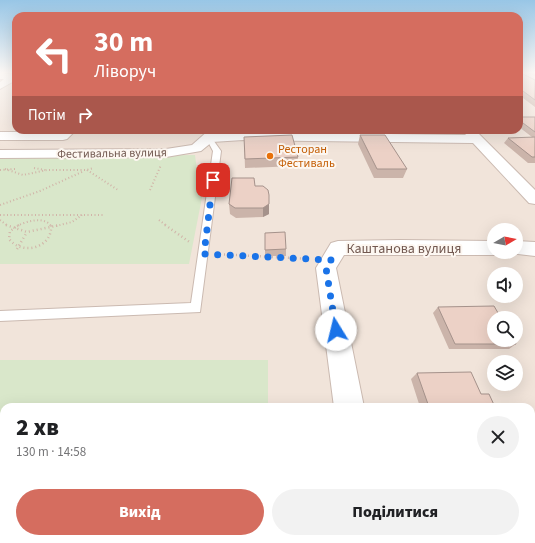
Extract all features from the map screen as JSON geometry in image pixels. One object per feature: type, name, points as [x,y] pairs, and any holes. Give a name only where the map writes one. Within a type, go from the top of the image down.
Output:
[{"type":"street","points":[[0,136],[63,136],[65,134]]},
{"type":"street","name":"Фестивальна вулиця","points":[[0,154],[166,153],[196,148],[212,134]]},
{"type":"street","points":[[385,134],[472,134],[535,199]]},
{"type":"street","name":"Каштанова вулиця","points":[[329,264],[338,248],[487,248]]},
{"type":"street","points":[[523,248],[535,249]]},
{"type":"street","points":[[329,264],[348,403]]},
{"type":"lane","points":[[0,316],[196,308],[217,151],[212,134]]},
{"type":"path","points":[[150,190],[166,153]]},
{"type":"path","points":[[0,170],[18,168]]},
{"type":"path","points":[[32,168],[47,170]]},
{"type":"path","points":[[0,205],[40,191],[86,170]]},
{"type":"path","points":[[0,215],[103,215]]},
{"type":"path","points":[[0,220],[12,228],[27,232],[72,222],[82,215]]},
{"type":"path","points":[[4,238],[12,228],[34,220],[47,221],[52,226]]},
{"type":"path","points":[[159,220],[204,254],[329,264]]},
{"type":"path","points":[[10,248],[17,249],[41,242],[51,232],[52,226]]},
{"type":"path","points":[[17,249],[27,232]]},
{"type":"shaded area","points":[[0,97],[12,97],[12,134],[523,134],[523,97],[535,97],[535,403],[0,403]]},
{"type":"green space","points":[[195,155],[198,178],[206,177],[189,264],[0,264],[0,157]]},
{"type":"green space","points":[[0,360],[268,360],[268,403],[0,403]]},
{"type":"building","points":[[523,117],[535,117],[535,132],[523,123]]},
{"type":"building","points":[[292,135],[298,157],[245,159],[244,137]]},
{"type":"building","points":[[360,135],[385,135],[407,169],[377,169]]},
{"type":"building","points":[[535,137],[535,157],[532,157],[508,138]]},
{"type":"building","points":[[232,178],[254,178],[255,186],[263,186],[268,190],[269,204],[263,208],[235,208],[229,204]]},
{"type":"building","points":[[285,232],[286,249],[265,250],[265,233]]},
{"type":"building","points":[[494,306],[497,311],[487,311],[487,344],[455,344],[438,307]]},
{"type":"building","points":[[471,372],[481,394],[489,394],[493,403],[428,403],[417,373]]},
{"type":"place","name":"Ресторан Фестиваль","points":[[270,156]]},
{"type":"route","points":[[213,180],[204,254],[331,260],[326,268],[336,330]]}]
